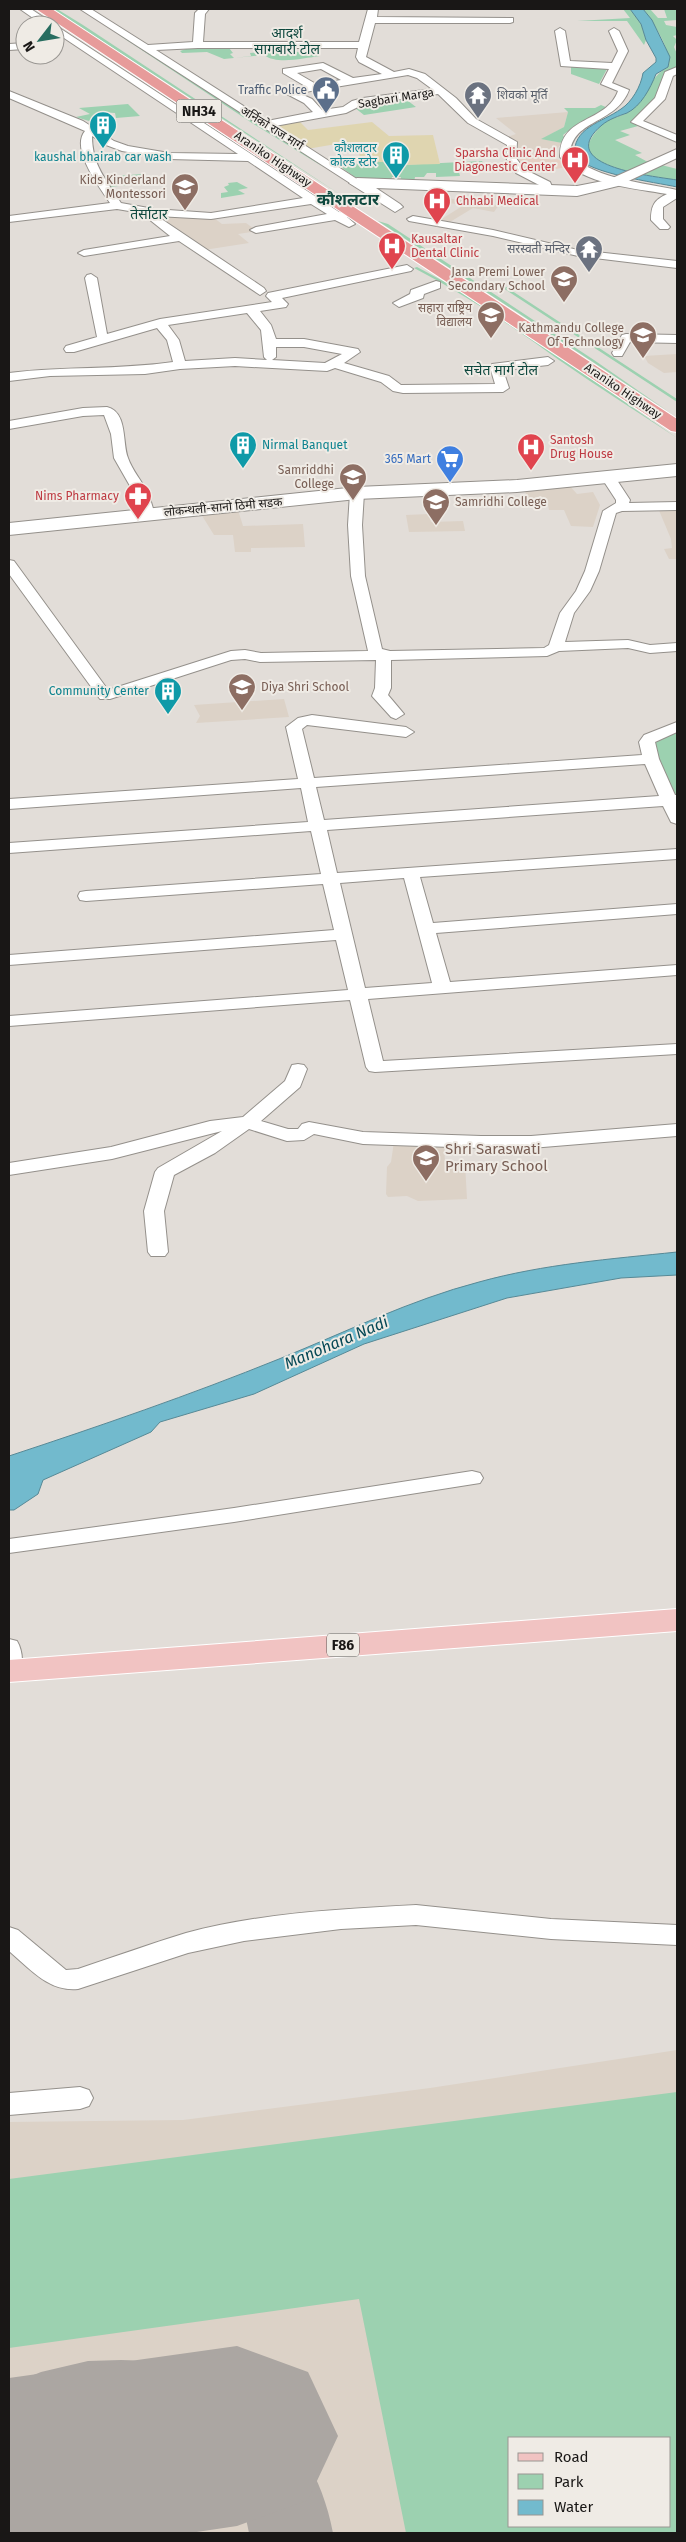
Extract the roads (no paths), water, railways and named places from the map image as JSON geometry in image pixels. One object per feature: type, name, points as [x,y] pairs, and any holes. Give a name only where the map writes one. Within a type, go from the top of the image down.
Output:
[{"type":"highway","name":"Araniko Highway","points":[[43,9],[352,219],[677,427]]},
{"type":"highway","name":"Araniko Highway","points":[[62,9],[374,211],[677,411]]},
{"type":"main road","points":[[358,183],[577,191],[618,180],[677,153]]},
{"type":"main road","points":[[352,219],[374,211],[394,207],[358,183]]},
{"type":"main road","name":"लोकन्थली-सानो ठिमी सडक","points":[[9,529],[357,493],[517,486],[677,470]]},
{"type":"main road","name":"F86","points":[[9,1663],[677,1620]]},
{"type":"street","name":"अर्निको राज मार्ग","points":[[85,9],[358,183]]},
{"type":"street","points":[[198,45],[200,13],[204,9]]},
{"type":"street","points":[[373,9],[372,20],[362,45],[361,57],[363,60],[393,75]]},
{"type":"street","points":[[372,20],[510,20]]},
{"type":"street","points":[[560,30],[565,64],[614,66]]},
{"type":"street","points":[[614,31],[623,51],[606,84],[624,90],[621,100],[608,113],[582,125],[575,131],[568,141],[564,154],[569,161],[578,167],[618,180],[677,193]]},
{"type":"street","points":[[65,35],[337,216]]},
{"type":"street","points":[[65,44],[76,43]]},
{"type":"street","points":[[146,48],[198,45],[362,45]]},
{"type":"street","points":[[677,46],[677,51]]},
{"type":"street","points":[[313,87],[287,71],[323,66],[350,81]]},
{"type":"street","points":[[677,70],[670,74],[660,99],[636,122],[677,139]]},
{"type":"street","points":[[320,113],[308,101],[288,92],[350,81],[414,73],[441,91],[472,121],[512,144],[511,158],[520,171],[546,184],[548,191]]},
{"type":"street","name":"Sagbari Marga","points":[[265,124],[346,110],[356,103],[363,101],[441,91]]},
{"type":"street","points":[[9,94],[92,130],[110,143],[137,152],[197,157],[248,158]]},
{"type":"street","points":[[9,102],[24,99]]},
{"type":"street","points":[[92,130],[87,135],[87,154],[91,166],[117,206]]},
{"type":"street","points":[[664,227],[657,220],[657,207],[662,201],[677,193]]},
{"type":"street","points":[[9,219],[117,206],[154,212],[219,216],[312,200]]},
{"type":"street","points":[[154,212],[151,216],[152,218],[260,291]]},
{"type":"street","points":[[256,230],[337,216],[352,219]]},
{"type":"street","points":[[413,219],[493,233],[578,253],[677,265]]},
{"type":"street","points":[[84,253],[180,238]]},
{"type":"street","points":[[70,349],[160,323],[282,304],[272,296],[407,269]]},
{"type":"street","points":[[91,278],[101,334],[105,338]]},
{"type":"street","points":[[399,303],[419,295],[415,293],[436,285]]},
{"type":"street","points":[[250,309],[262,319],[271,343],[270,364]]},
{"type":"street","points":[[160,323],[173,340],[180,365]]},
{"type":"street","points":[[618,353],[626,338],[677,339]]},
{"type":"street","points":[[9,377],[50,372],[145,370],[180,365],[235,362],[327,367],[354,352],[304,343],[271,343]]},
{"type":"street","points":[[334,364],[385,379],[397,388],[403,389],[498,389],[503,388],[496,367],[548,361]]},
{"type":"street","points":[[9,425],[83,412],[107,411],[112,416],[118,434],[121,458],[141,493],[148,514]]},
{"type":"street","points":[[608,477],[623,500],[621,507]]},
{"type":"street","points":[[357,493],[355,526],[358,576],[380,654],[383,688],[380,696],[396,714]]},
{"type":"street","points":[[556,647],[567,613],[583,591],[592,571],[610,511],[621,507],[677,506]]},
{"type":"street","points":[[9,564],[105,696],[221,657],[240,653],[248,653],[260,658],[547,652],[556,647],[628,644],[650,649],[677,647]]},
{"type":"street","points":[[406,732],[312,720],[296,724],[294,727],[375,1067],[677,1049]]},
{"type":"street","points":[[677,727],[650,738],[647,742],[650,759],[673,801],[677,819]]},
{"type":"street","points":[[9,804],[650,759]]},
{"type":"street","points":[[9,848],[673,801]]},
{"type":"street","points":[[86,896],[677,854]]},
{"type":"street","points":[[410,874],[442,986]]},
{"type":"street","points":[[426,929],[677,909]]},
{"type":"street","points":[[9,960],[344,934]]},
{"type":"street","points":[[9,1020],[442,986],[677,970]]},
{"type":"street","points":[[158,1252],[154,1211],[165,1172],[208,1149],[245,1122],[289,1087],[298,1069]]},
{"type":"street","points":[[9,1169],[112,1153],[210,1127],[245,1122],[287,1135],[304,1134],[309,1128],[372,1139],[481,1142],[531,1142],[677,1130]]},
{"type":"street","points":[[9,1546],[234,1515],[472,1478]]},
{"type":"street","points":[[9,1938],[57,1977],[66,1980],[78,1979],[187,1943],[244,1931],[342,1919],[416,1915],[552,1929],[677,1935]]},
{"type":"street","points":[[9,2104],[80,2098]]},
{"type":"water","points":[[630,9],[643,9],[652,20],[670,57],[668,67],[656,74],[648,91],[637,106],[602,125],[590,139],[590,150],[598,159],[629,172],[677,180],[677,187],[639,180],[594,168],[575,156],[575,146],[583,132],[625,106],[635,93],[643,73],[656,62],[641,24]]},
{"type":"water","name":"Manohara Nadi","points":[[677,1252],[677,1275],[621,1278],[507,1298],[364,1344],[254,1394],[160,1422],[151,1432],[43,1480],[38,1494],[14,1510],[9,1510],[9,1456],[111,1422],[212,1385],[403,1307],[453,1289],[553,1266]]},
{"type":"place","name":"Traffic Police","points":[[326,114]]},
{"type":"place","name":"शिवको मूर्ति","points":[[478,119]]},
{"type":"place","name":"kaushal bhairab car wash","points":[[103,149]]},
{"type":"place","name":"कौशलटार कोल्ड स्टोर","points":[[396,179]]},
{"type":"place","name":"Sparsha Clinic And Diagonestic Center","points":[[575,184]]},
{"type":"place","name":"Kids Kinderland Montessori","points":[[185,211]]},
{"type":"place","name":"Chhabi Medical","points":[[437,225]]},
{"type":"place","name":"Kausaltar Dental Clinic","points":[[392,270]]},
{"type":"place","name":"सरस्वती मन्दिर","points":[[589,273]]},
{"type":"place","name":"Jana Premi Lower Secondary School","points":[[564,303]]},
{"type":"place","name":"सहारा राष्ट्रिय विद्यालय","points":[[491,339]]},
{"type":"place","name":"Kathmandu College Of Technology","points":[[643,359]]},
{"type":"place","name":"Nirmal Banquet","points":[[243,469]]},
{"type":"place","name":"Santosh Drug House","points":[[531,471]]},
{"type":"place","name":"365 Mart","points":[[450,483]]},
{"type":"place","name":"Samriddhi College","points":[[353,501]]},
{"type":"place","name":"Nims Pharmacy","points":[[138,520]]},
{"type":"place","name":"Samridhi College","points":[[436,526]]},
{"type":"place","name":"Diya Shri School","points":[[242,711]]},
{"type":"place","name":"Community Center","points":[[168,715]]},
{"type":"place","name":"Shri Saraswati Primary School","points":[[426,1182]]},
{"type":"district","name":"आदर्श सागबारी टोल","points":[[287,42]]},
{"type":"district","name":"कौशलटार","points":[[348,199]]},
{"type":"district","name":"तेर्साटार","points":[[149,214]]},
{"type":"district","name":"सचेत मार्ग टोल","points":[[501,370]]}]
